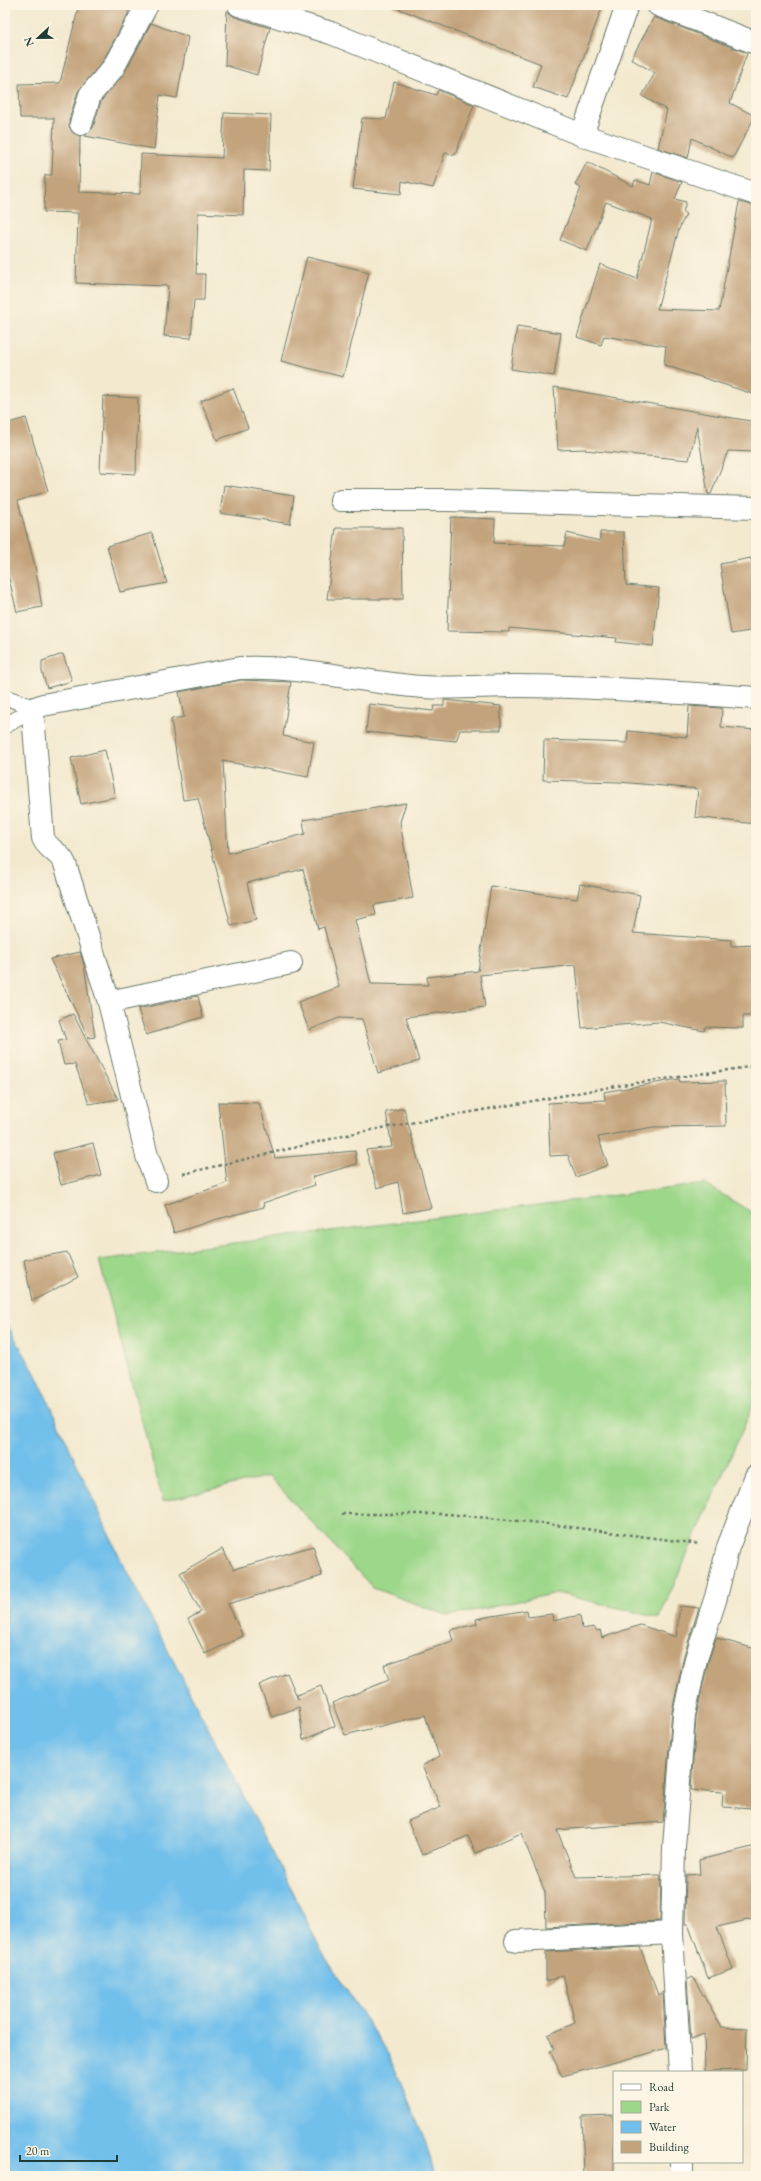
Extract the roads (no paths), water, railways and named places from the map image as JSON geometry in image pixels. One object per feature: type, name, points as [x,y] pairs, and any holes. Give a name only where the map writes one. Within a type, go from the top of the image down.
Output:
[{"type":"street","points":[[81,124],[90,95],[113,68],[147,5]]},
{"type":"street","points":[[239,5],[330,33],[582,135],[756,194]]},
{"type":"street","points":[[582,135],[627,5]]},
{"type":"street","points":[[658,5],[756,43]]},
{"type":"street","points":[[341,500],[477,501],[756,508]]},
{"type":"street","points":[[156,1181],[147,1156],[109,1002],[64,864],[62,858],[46,846],[43,838],[33,715],[35,708],[43,705],[217,672],[256,667],[299,670],[384,684],[429,687],[516,686],[756,698]]},
{"type":"street","points":[[109,1002],[290,963]]},
{"type":"street","points":[[680,2071],[672,1933],[674,1847],[684,1715],[696,1658],[716,1597],[728,1547],[754,1486]]},
{"type":"street","points":[[516,1941],[672,1933]]},
{"type":"street","points":[[682,2163],[682,2176]]},
{"type":"lane","points":[[5,698],[35,708]]},
{"type":"lane","points":[[5,726],[35,708]]},
{"type":"water","points":[[5,1321],[35,1373],[122,1562],[274,1855],[322,1952],[390,2057],[425,2140],[435,2176],[5,2176]]}]
